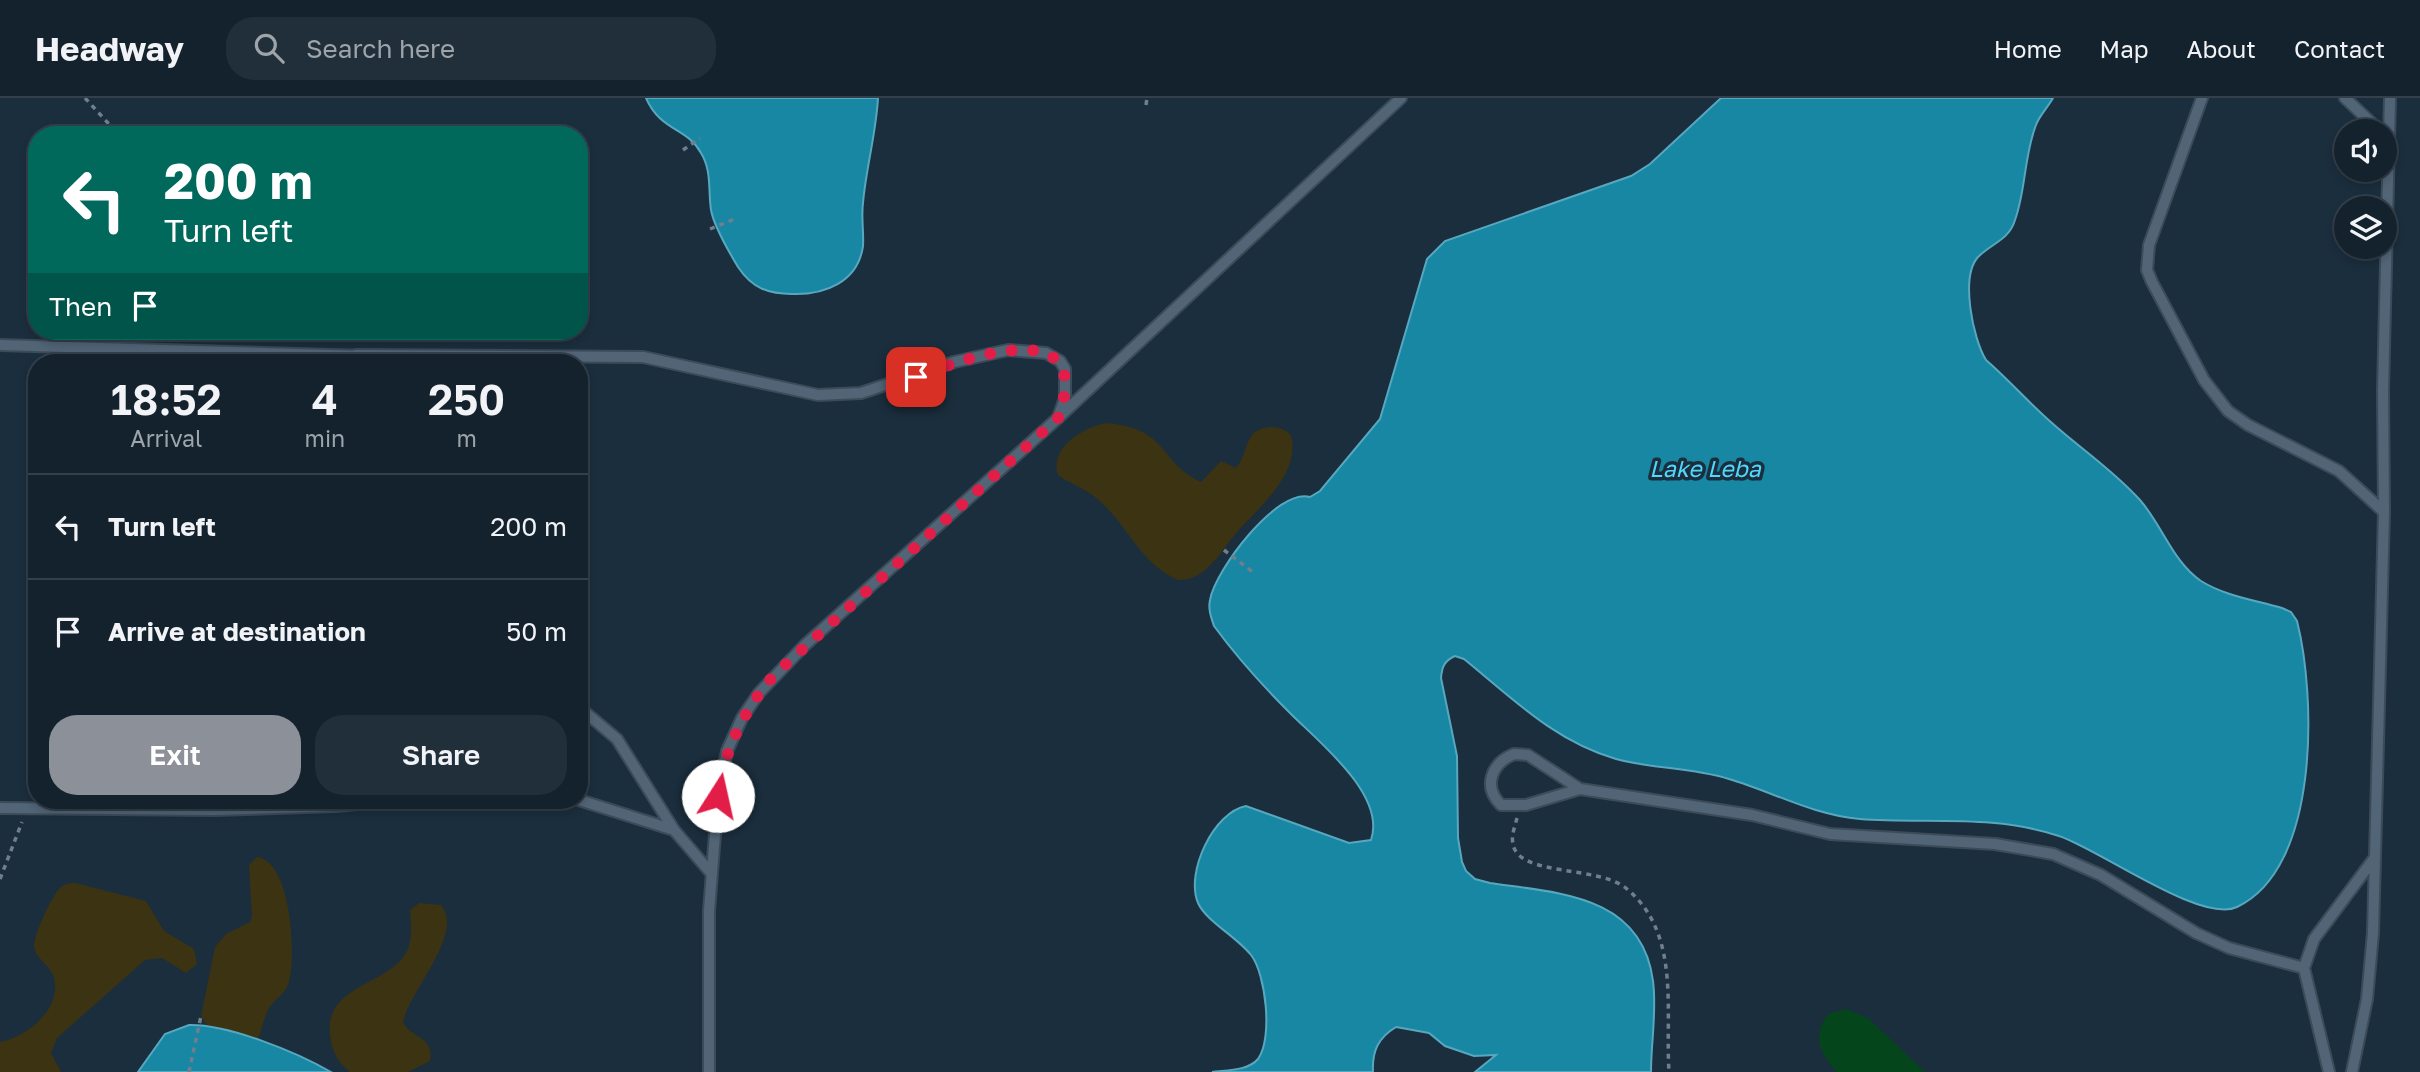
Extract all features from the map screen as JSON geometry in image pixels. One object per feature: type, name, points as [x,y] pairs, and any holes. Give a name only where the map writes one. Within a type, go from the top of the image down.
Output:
[{"type":"lane","points":[[709,1072],[711,873],[722,768],[738,727],[759,693],[805,645],[1058,418],[1401,98]]},
{"type":"lane","points":[[2202,98],[2149,245],[2147,270],[2152,282],[2204,380],[2228,411],[2248,425],[2339,471],[2384,512]]},
{"type":"lane","points":[[2345,98],[2367,119]]},
{"type":"lane","points":[[2389,119],[2390,98]]},
{"type":"lane","points":[[2352,1072],[2371,965],[2384,512],[2383,390],[2387,182]]},
{"type":"lane","points":[[0,345],[320,354]]},
{"type":"lane","points":[[588,359],[655,358],[798,392],[838,395],[887,386],[967,359],[1022,350],[1053,356],[1065,369],[1065,398],[1058,418]]},
{"type":"lane","points":[[588,714],[617,739],[674,830],[711,873]]},
{"type":"lane","points":[[1580,789],[1528,755],[1514,754],[1499,760],[1493,769],[1491,786],[1494,798],[1501,804],[1519,806],[1580,789],[1752,815],[1830,835],[1995,844],[2053,854],[2101,875],[2196,933],[2229,948],[2304,968]]},
{"type":"lane","points":[[588,803],[674,830]]},
{"type":"lane","points":[[0,808],[27,808]]},
{"type":"lane","points":[[2329,1072],[2304,968],[2308,952],[2320,930],[2373,860]]},
{"type":"path","points":[[85,98],[111,126]]},
{"type":"path","points":[[1146,105],[1147,98]]},
{"type":"path","points":[[683,150],[700,138]]},
{"type":"path","points":[[710,229],[737,218]]},
{"type":"path","points":[[1224,551],[1254,573]]},
{"type":"path","points":[[1519,806],[1513,844],[1521,859],[1530,864],[1590,872],[1616,880],[1630,891],[1657,931],[1663,947],[1667,974],[1669,1072]]},
{"type":"path","points":[[0,879],[27,808]]},
{"type":"path","points":[[188,1072],[201,1016]]},
{"type":"green space","points":[[1846,1009],[1868,1018],[1925,1072],[1837,1072],[1822,1051],[1820,1030],[1828,1014]]},
{"type":"sand","points":[[1107,423],[1142,432],[1162,447],[1187,474],[1201,482],[1221,461],[1236,468],[1251,437],[1261,429],[1273,427],[1291,435],[1290,463],[1267,500],[1212,563],[1197,575],[1178,580],[1153,564],[1096,498],[1058,475],[1058,456],[1070,440],[1088,429]]},
{"type":"sand","points":[[257,857],[269,863],[285,892],[292,955],[288,985],[266,1014],[257,1041],[207,1025],[201,1016],[215,947],[226,934],[250,922],[252,916],[249,865]]},
{"type":"sand","points":[[75,883],[146,901],[164,931],[194,949],[197,964],[186,973],[162,958],[145,960],[57,1038],[51,1053],[61,1072],[0,1072],[0,1042],[31,1028],[48,1011],[53,1000],[54,978],[34,947],[44,916],[57,892],[63,886]]},
{"type":"sand","points":[[419,903],[441,905],[447,917],[441,946],[403,1022],[411,1032],[426,1042],[431,1053],[430,1061],[408,1072],[350,1072],[338,1060],[334,1051],[330,1035],[331,1018],[346,996],[385,973],[406,953],[411,938],[410,910]]},
{"type":"water","points":[[646,98],[878,98],[863,203],[863,246],[854,269],[838,284],[828,289],[804,294],[783,294],[755,285],[738,267],[715,224],[708,174],[701,153],[689,138],[659,117]]},
{"type":"water","name":"Lake Leba","points":[[1721,98],[2053,98],[2039,118],[2032,136],[2019,209],[2012,227],[2004,237],[1978,257],[1973,266],[1969,293],[1977,338],[1986,360],[2063,433],[2130,489],[2191,573],[2220,590],[2291,612],[2297,621],[2307,692],[2308,734],[2305,778],[2297,819],[2284,856],[2264,887],[2237,907],[2221,909],[2200,905],[2150,883],[2077,843],[2034,829],[1985,822],[1843,817],[1714,775],[1616,759],[1553,730],[1464,659],[1455,656],[1444,665],[1441,678],[1457,756],[1458,838],[1466,871],[1475,879],[1490,883],[1543,890],[1593,904],[1615,915],[1633,931],[1646,953],[1653,981],[1651,1072],[1475,1072],[1496,1055],[1474,1056],[1445,1046],[1429,1033],[1396,1027],[1377,1046],[1373,1072],[1212,1072],[1237,1069],[1254,1063],[1263,1050],[1266,1022],[1261,976],[1251,955],[1208,916],[1198,903],[1195,890],[1199,860],[1213,831],[1223,819],[1246,806],[1349,843],[1371,840],[1373,822],[1369,804],[1346,769],[1259,680],[1214,626],[1209,607],[1214,587],[1235,552],[1266,517],[1297,497],[1310,497],[1320,491],[1380,419],[1427,259],[1445,241],[1631,176],[1650,164]]},
{"type":"water","points":[[189,1025],[242,1034],[300,1056],[331,1072],[138,1072],[165,1034]]},
{"type":"route","points":[[718,796],[727,751],[743,718],[774,675],[1058,418],[1066,389],[1065,369],[1060,361],[1046,353],[1022,350],[992,353],[954,362],[916,377]]}]
